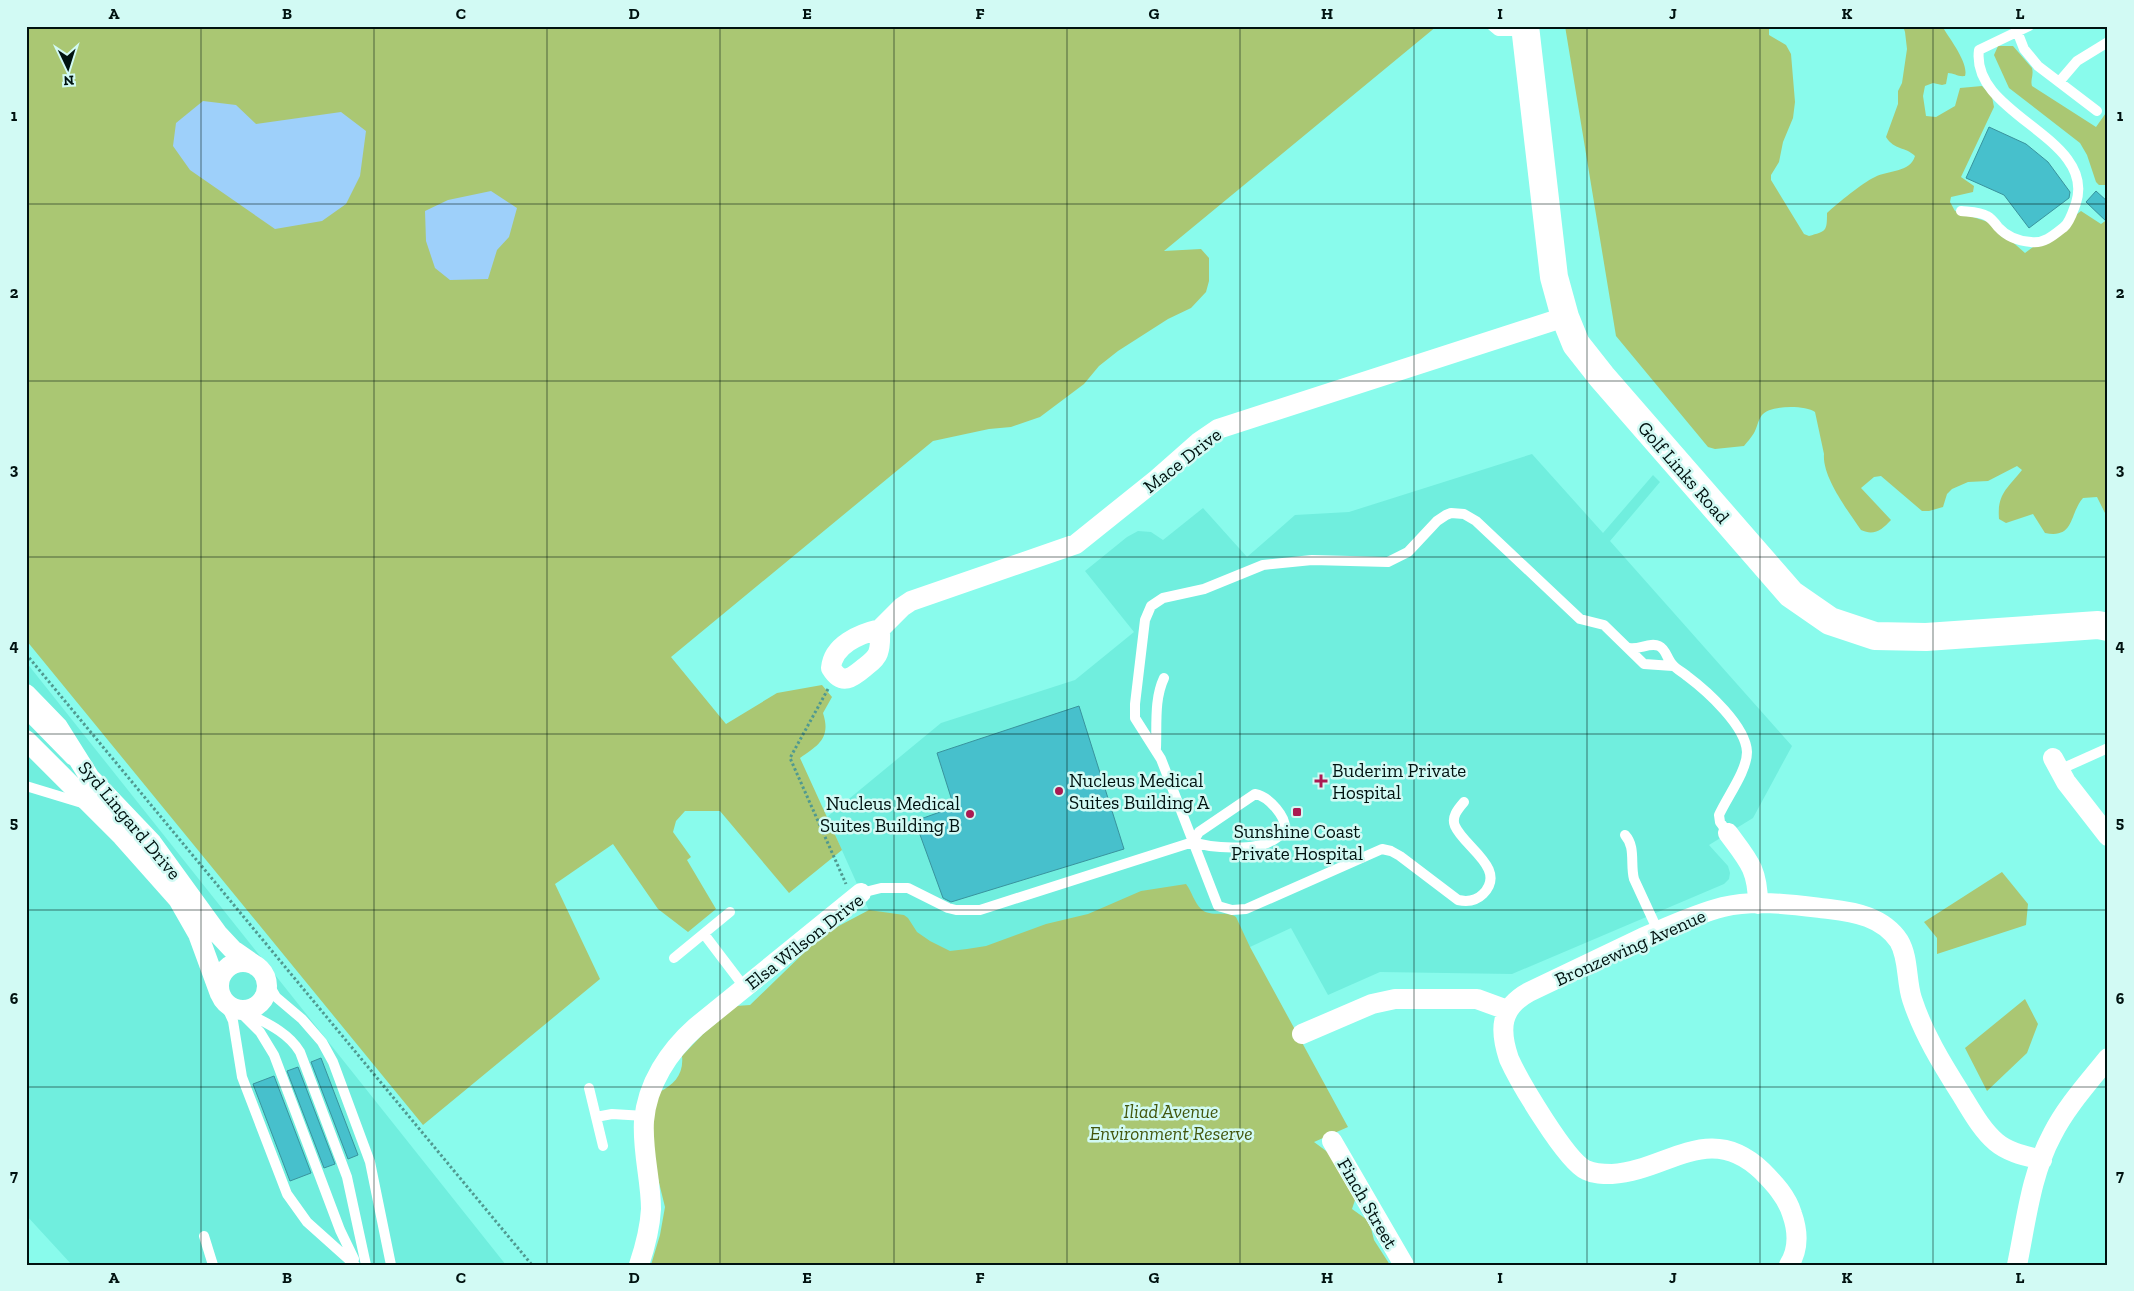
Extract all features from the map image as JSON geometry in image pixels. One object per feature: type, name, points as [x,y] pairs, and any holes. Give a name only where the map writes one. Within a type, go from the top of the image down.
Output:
[{"type":"main road","name":"Golf Links Road","points":[[1526,29],[1554,277],[1565,317],[1576,344],[1630,410],[1791,594],[1830,621],[1875,636],[1917,637],[2035,628],[2098,625],[2108,627]]},
{"type":"street","name":"Mace Drive","points":[[835,676],[831,668],[835,653],[855,637],[880,629],[902,606],[911,601],[1076,544],[1157,479],[1204,438],[1218,429],[1565,317]]},
{"type":"street","points":[[835,676],[842,679],[850,679],[874,660],[880,645],[880,629]]},
{"type":"street","name":"Syd Lingard Drive","points":[[26,694],[58,728],[90,778],[152,843],[218,934],[233,950],[261,972]]},
{"type":"street","name":"Syd Lingard Drive","points":[[26,740],[149,865],[183,907],[202,943],[229,1003]]},
{"type":"street","points":[[2056,764],[2075,796],[2108,836]]},
{"type":"street","points":[[1728,834],[1748,861],[1754,873],[1758,886],[1758,904]]},
{"type":"street","name":"Elsa Wilson Drive","points":[[639,1265],[646,1242],[651,1210],[644,1135],[645,1116],[650,1093],[663,1064],[696,1027],[857,896]]},
{"type":"street","name":"Bronzewing Avenue","points":[[1507,1010],[1514,1002],[1529,992],[1658,931],[1694,916],[1724,907],[1758,904],[1855,912],[1876,920],[1893,933],[1903,948],[1910,991],[1917,1012],[1936,1052],[1975,1118],[1997,1143],[2016,1153],[2042,1160]]},
{"type":"street","points":[[241,962],[261,972],[267,990],[262,1001],[253,1008],[229,1003],[220,978],[230,966],[241,962]]},
{"type":"street","points":[[1302,1034],[1372,1004],[1395,999],[1477,998],[1507,1010],[1504,1017],[1506,1052],[1559,1143],[1576,1162],[1584,1169],[1594,1173],[1607,1174],[1646,1168],[1692,1149],[1708,1148],[1742,1156],[1769,1178],[1782,1193],[1791,1209],[1796,1226],[1796,1242],[1793,1258],[1789,1265]]},
{"type":"street","points":[[2017,1265],[2042,1160],[2051,1137],[2067,1110],[2108,1058]]},
{"type":"street","name":"Finch Street","points":[[1332,1141],[1404,1265]]},
{"type":"lane","points":[[1492,26],[1498,31],[1526,29]]},
{"type":"lane","points":[[1961,210],[1987,216],[2011,238],[2033,243],[2047,240],[2066,225],[2077,198],[2080,188],[2077,177],[2058,148],[2007,106],[1990,87],[1978,64],[1979,50],[2028,26]]},
{"type":"lane","points":[[2017,30],[2024,49],[2038,66],[2096,111]]},
{"type":"lane","points":[[2059,82],[2077,61],[2108,42]]},
{"type":"lane","points":[[1464,802],[1455,814],[1455,826],[1466,843],[1486,863],[1491,879],[1483,894],[1471,901],[1464,901],[1451,896],[1400,856],[1382,849],[1252,907],[1240,910],[1224,909],[1218,906],[1156,748],[1139,725],[1135,711],[1145,620],[1148,611],[1155,602],[1170,595],[1204,589],[1246,570],[1274,563],[1322,560],[1379,564],[1388,562],[1408,552],[1437,521],[1451,513],[1464,514],[1476,521],[1580,619],[1604,625],[1644,664],[1673,666]]},
{"type":"lane","points":[[1629,648],[1636,649],[1649,645],[1659,646],[1673,666],[1688,676],[1730,717],[1739,729],[1746,746],[1745,763],[1719,814],[1720,822],[1728,834]]},
{"type":"lane","points":[[1156,748],[1158,697],[1164,678]]},
{"type":"lane","points":[[26,714],[90,778]]},
{"type":"lane","points":[[2056,764],[2108,748]]},
{"type":"lane","points":[[26,786],[72,799],[98,812]]},
{"type":"lane","name":"Elsa Wilson Drive","points":[[857,896],[881,888],[908,888],[948,908],[980,910],[1193,842],[1205,846],[1264,844],[1271,842],[1284,832],[1285,824],[1281,816],[1265,798],[1255,794],[1199,832],[1193,842]]},
{"type":"lane","points":[[1625,835],[1632,848],[1634,879],[1658,931]]},
{"type":"lane","points":[[674,958],[730,912]]},
{"type":"lane","points":[[704,934],[745,988]]},
{"type":"lane","points":[[261,972],[276,997],[302,1019],[322,1042],[333,1062],[370,1162],[391,1265]]},
{"type":"lane","points":[[229,1003],[260,1032],[271,1049],[340,1230],[356,1265]]},
{"type":"lane","points":[[229,1003],[282,1033],[293,1042],[300,1052],[347,1176],[366,1265]]},
{"type":"lane","name":"Syd Lingard Drive","points":[[229,1003],[242,1077],[287,1194],[307,1222],[356,1265]]},
{"type":"lane","points":[[589,1088],[604,1146]]},
{"type":"lane","points":[[596,1117],[612,1114],[645,1116]]},
{"type":"lane","points":[[204,1236],[213,1265]]},
{"type":"path","points":[[26,654],[532,1265]]},
{"type":"path","points":[[835,676],[790,758],[857,896]]},
{"type":"shaded area","name":"Buderim Private Hospital","points":[[1532,454],[1603,533],[1653,475],[1660,482],[1610,541],[1792,746],[1753,818],[1709,845],[1728,866],[1729,879],[1724,884],[1512,974],[1380,972],[1328,995],[1291,928],[1250,947],[932,1051],[827,817],[941,723],[1075,680],[1134,632],[1085,571],[1127,537],[1138,531],[1151,532],[1163,540],[1203,508],[1247,557],[1295,515],[1349,512]]},
{"type":"shaded area","points":[[26,662],[506,1265],[72,1265],[26,1215]]},
{"type":"green space","points":[[26,26],[1437,26],[1164,251],[1201,249],[1209,258],[1209,281],[1206,292],[1191,308],[1168,319],[1118,351],[1099,366],[1084,384],[1040,417],[1011,427],[989,429],[933,441],[671,657],[726,724],[777,693],[822,685],[832,697],[823,713],[825,722],[824,735],[818,745],[800,758],[842,850],[789,893],[720,811],[685,811],[676,821],[673,832],[691,857],[687,860],[716,909],[688,932],[658,909],[613,844],[555,884],[600,979],[423,1125],[26,640]]},
{"type":"green space","points":[[1565,26],[1769,26],[1769,35],[1786,45],[1791,54],[1795,102],[1793,118],[1783,142],[1779,162],[1771,175],[1771,180],[1804,234],[1809,236],[1824,230],[1827,224],[1827,213],[1857,188],[1875,177],[1904,168],[1912,161],[1915,156],[1908,151],[1896,147],[1886,137],[1898,104],[1898,91],[1902,83],[1907,49],[1903,26],[1942,26],[1964,64],[1965,76],[1948,73],[1946,84],[1933,83],[1925,86],[1923,96],[1926,116],[1936,117],[1955,106],[1960,88],[1982,86],[1992,97],[1994,107],[1961,177],[1974,186],[1973,192],[1951,197],[1950,202],[1955,211],[1991,223],[2025,253],[2081,211],[2101,224],[2108,219],[2108,519],[2097,497],[2083,498],[2067,529],[2055,534],[2045,533],[2033,514],[2006,523],[1999,519],[2001,498],[2022,470],[2017,466],[1988,481],[1968,482],[1952,489],[1947,494],[1943,507],[1929,511],[1922,511],[1881,476],[1874,477],[1861,488],[1891,520],[1878,531],[1866,532],[1861,530],[1831,483],[1824,463],[1824,454],[1815,412],[1796,407],[1772,409],[1762,415],[1754,433],[1744,446],[1715,449],[1708,447],[1616,336]]},
{"type":"green space","points":[[1998,46],[2013,46],[2032,68],[2032,86],[2096,127],[2108,110],[2108,185],[2099,185],[2096,182],[2087,155],[2080,143],[2009,88],[1994,55]]},
{"type":"green space","points":[[2002,872],[2028,904],[2026,925],[1937,954],[1937,938],[1924,922]]},
{"type":"green space","name":"Iliad Avenue Environment Reserve","points":[[1186,884],[1201,909],[1205,912],[1228,914],[1236,917],[1250,947],[1348,1127],[1314,1142],[1341,1162],[1355,1200],[1352,1209],[1366,1219],[1374,1240],[1390,1265],[651,1265],[660,1235],[665,1207],[650,1146],[650,1121],[659,1092],[677,1078],[680,1073],[682,1056],[703,1034],[736,1006],[750,1005],[814,943],[833,929],[869,910],[904,915],[917,932],[930,941],[950,951],[967,949],[986,946],[1046,924],[1088,914],[1141,891]]},
{"type":"green space","points":[[2025,999],[2038,1024],[2027,1053],[1987,1091],[1965,1048]]},
{"type":"water","points":[[203,101],[236,105],[256,124],[341,112],[366,131],[360,176],[346,204],[322,221],[275,229],[190,170],[173,146],[176,123]]},
{"type":"water","points":[[491,191],[517,208],[509,237],[497,250],[488,279],[450,280],[435,268],[426,241],[425,211],[448,200]]},
{"type":"building","points":[[1989,127],[2026,144],[2048,162],[2070,192],[2069,198],[2029,228],[2004,195],[1966,178]]},
{"type":"building","points":[[2096,191],[2108,202],[2108,223],[2086,202]]},
{"type":"building","points":[[1079,706],[1124,849],[951,902],[943,898],[915,821],[954,807],[937,753]]},
{"type":"building","points":[[321,1058],[358,1155],[348,1159],[311,1062]]},
{"type":"building","points":[[298,1067],[335,1164],[324,1168],[287,1071]]},
{"type":"building","points":[[274,1076],[311,1173],[290,1181],[253,1084]]},
{"type":"place","name":"Buderim Private Hospital","points":[[1321,781]]},
{"type":"place","name":"Nucleus Medical Suites Building A","points":[[1059,791]]},
{"type":"place","name":"Sunshine Coast Private Hospital","points":[[1297,812]]},
{"type":"place","name":"Nucleus Medical Suites Building B","points":[[970,814]]}]
